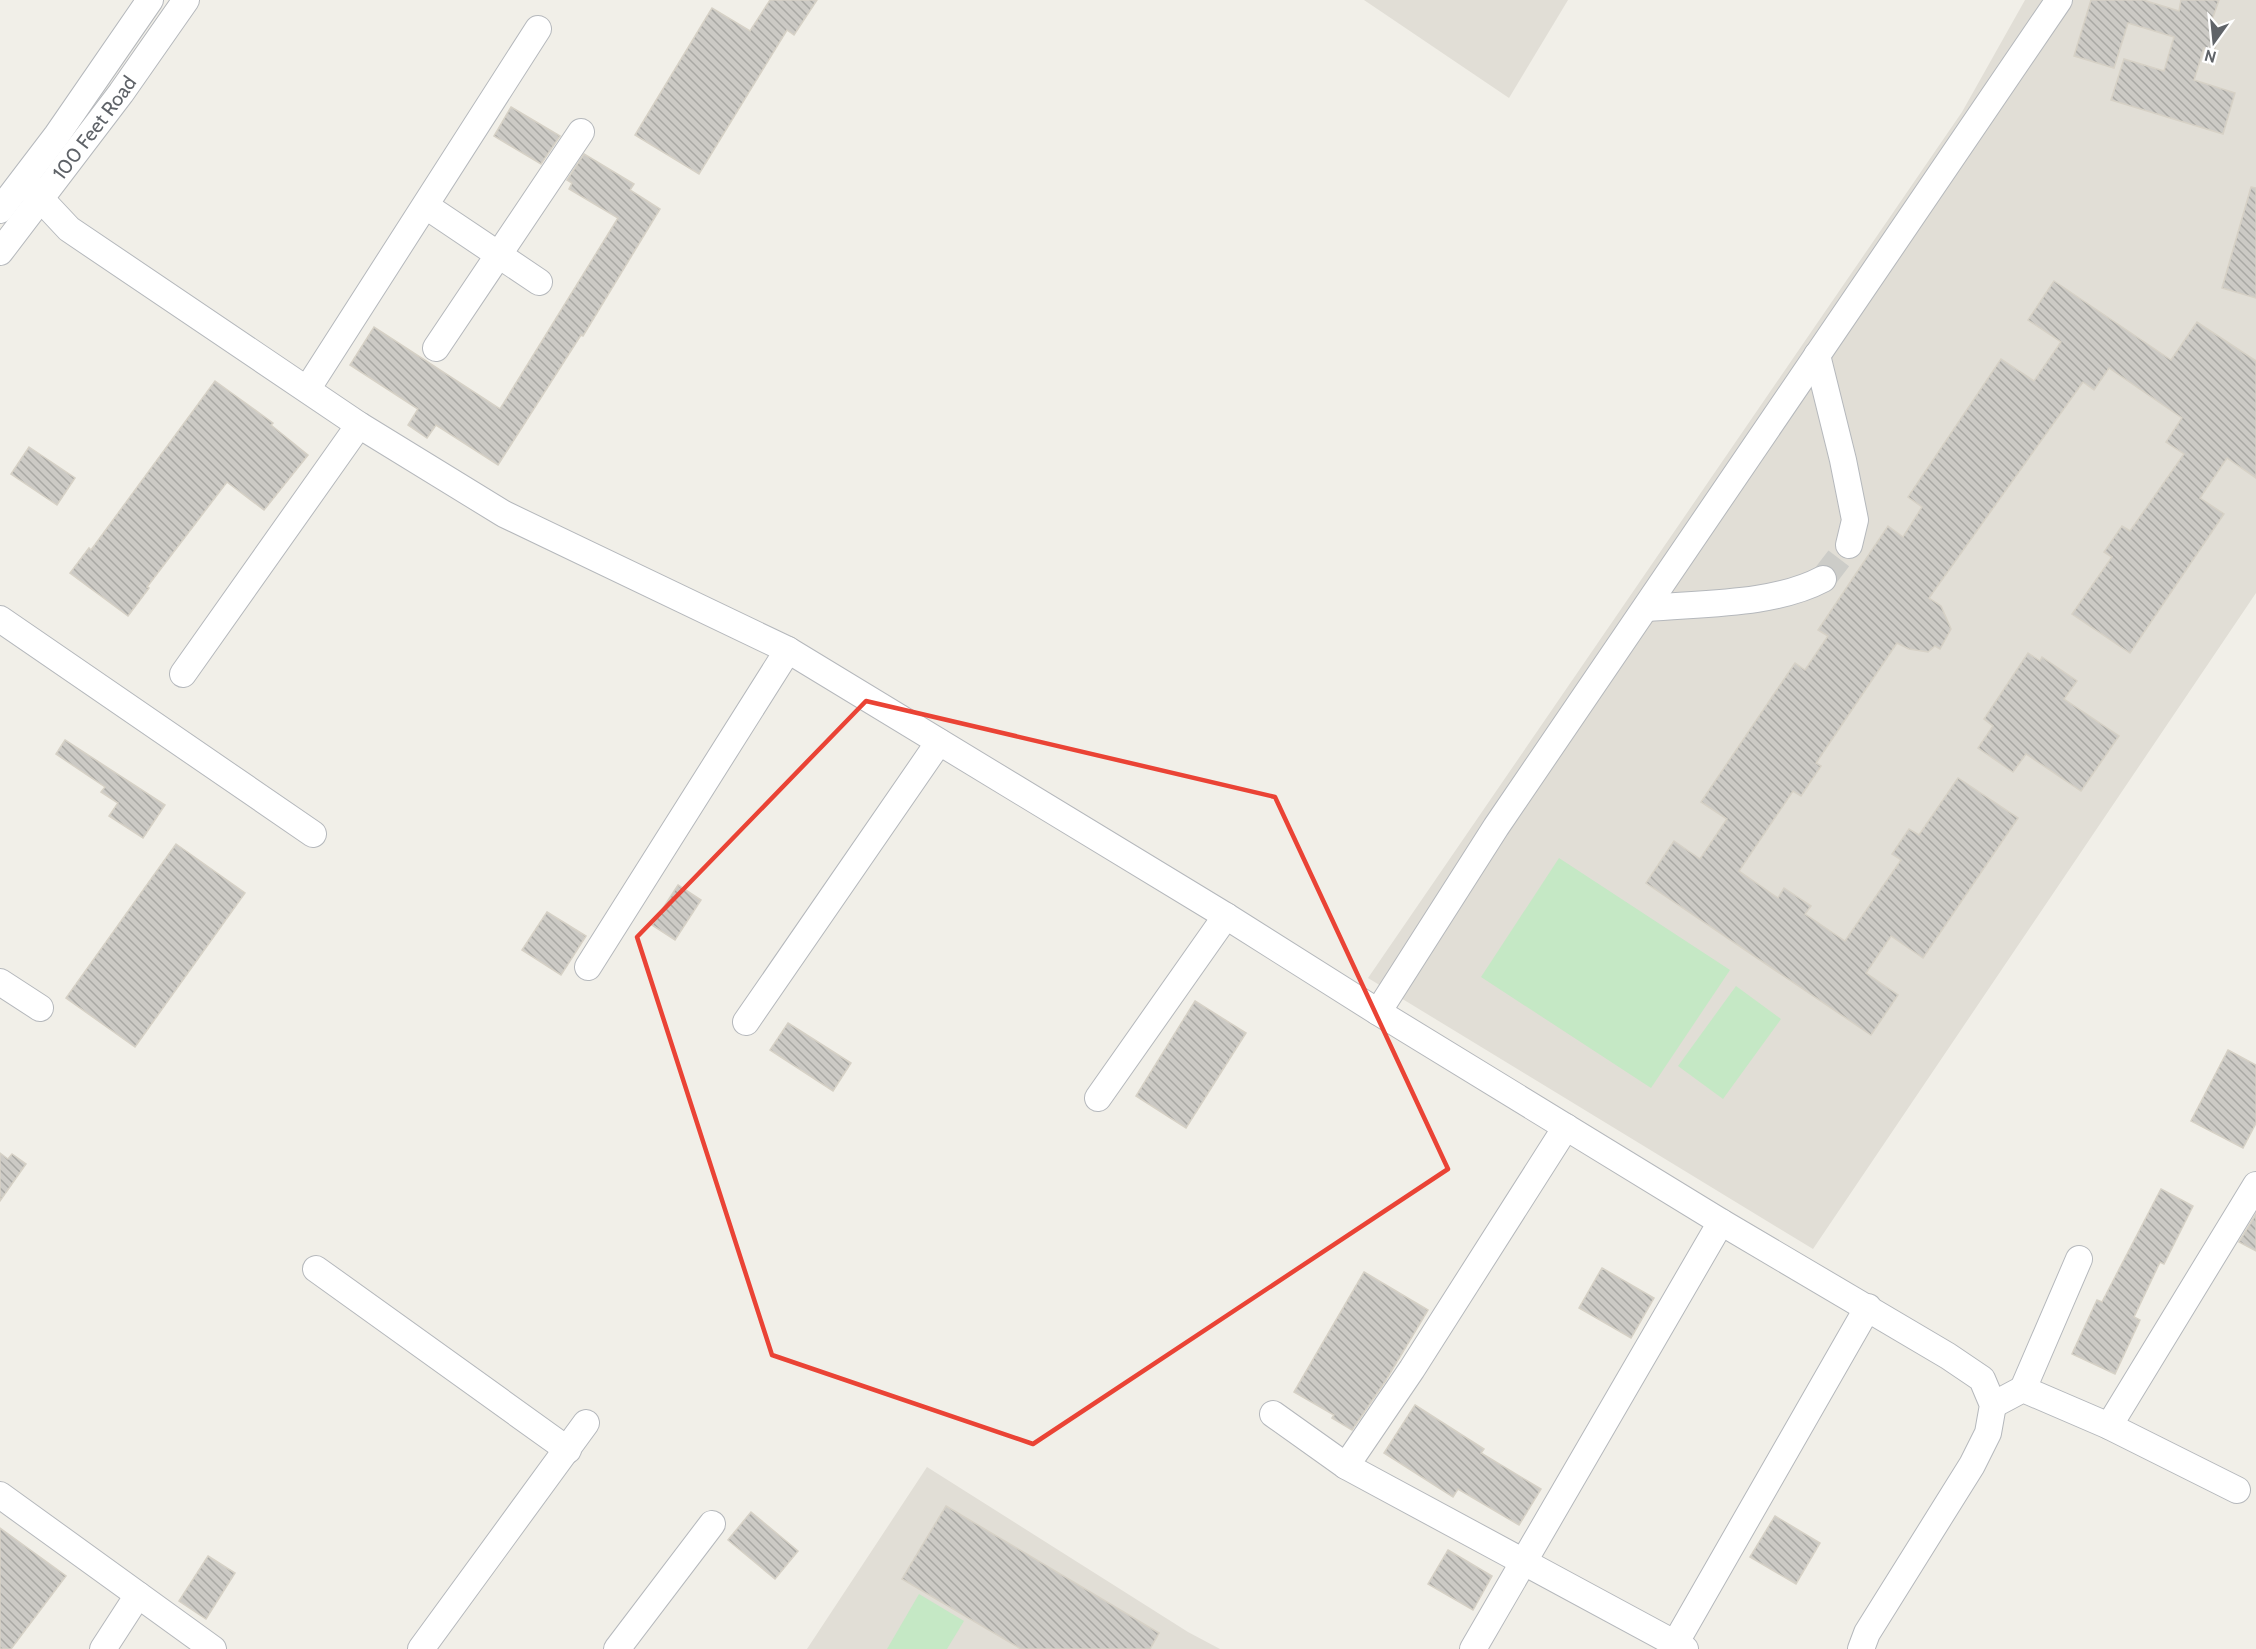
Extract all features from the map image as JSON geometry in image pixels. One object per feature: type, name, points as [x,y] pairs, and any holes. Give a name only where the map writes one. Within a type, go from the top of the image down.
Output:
[{"type":"street","name":"100 Feet Road","points":[[0,210],[24,181],[150,0]]},
{"type":"street","name":"100 Feet Road","points":[[0,252],[41,200],[186,0]]},
{"type":"street","points":[[1378,1012],[1496,827],[2059,0]]},
{"type":"street","points":[[308,388],[426,207],[538,28]]},
{"type":"street","points":[[436,348],[581,132]]},
{"type":"street","points":[[24,181],[69,229],[220,333],[308,388],[358,425],[507,516],[788,650],[1226,916],[1721,1222],[1868,1307],[1982,1379],[1993,1405],[1983,1447],[1867,1633],[1861,1649]]},
{"type":"street","points":[[426,207],[539,282]]},
{"type":"street","points":[[1816,355],[1843,460],[1855,520],[1850,545]]},
{"type":"street","points":[[183,674],[358,425]]},
{"type":"street","points":[[1647,608],[1783,595],[1806,588],[1824,579]]},
{"type":"street","points":[[0,619],[313,834]]},
{"type":"street","points":[[588,967],[788,650]]},
{"type":"street","points":[[746,1022],[939,742]]},
{"type":"street","points":[[1098,1098],[1226,916]]},
{"type":"street","points":[[0,982],[40,1008]]},
{"type":"street","points":[[1346,1466],[1412,1369],[1566,1127]]},
{"type":"street","points":[[2109,1426],[2256,1185]]},
{"type":"street","points":[[1473,1649],[1721,1222]]},
{"type":"street","points":[[1993,1405],[2023,1389],[2079,1259]]},
{"type":"street","points":[[316,1269],[568,1450]]},
{"type":"street","points":[[1273,1414],[1346,1466],[1677,1647],[1868,1307]]},
{"type":"street","points":[[2023,1389],[2109,1426],[2237,1490]]},
{"type":"street","points":[[421,1649],[586,1423]]},
{"type":"street","points":[[0,1495],[213,1649]]},
{"type":"street","points":[[617,1649],[712,1524]]},
{"type":"street","points":[[103,1649],[138,1595]]},
{"type":"highlighted area","points":[[866,701],[1275,797],[1448,1169],[1033,1444],[772,1355],[637,937]]},
{"type":"shaded area","points":[[1364,0],[1568,0],[1509,98]]},
{"type":"shaded area","points":[[2025,0],[2256,0],[2256,593],[1813,1249],[1368,978],[1962,112]]},
{"type":"shaded area","points":[[927,1467],[1188,1632],[1220,1649],[807,1649]]},
{"type":"green space","points":[[1559,858],[1730,970],[1651,1088],[1481,977]]},
{"type":"green space","points":[[1736,986],[1781,1019],[1723,1099],[1678,1066]]},
{"type":"green space","points":[[919,1594],[964,1621],[947,1649],[887,1649]]},
{"type":"building","points":[[770,0],[817,0],[794,35],[787,30],[699,174],[635,135],[712,8],[750,31]]},
{"type":"building","points":[[2091,0],[2143,0],[2179,11],[2181,0],[2219,0],[2211,23],[2222,26],[2214,51],[2204,48],[2194,80],[2235,93],[2223,134],[2111,100],[2124,59],[2164,71],[2174,37],[2128,23],[2114,68],[2074,56]]},
{"type":"building","points":[[511,107],[560,136],[541,164],[494,136]]},
{"type":"building","points":[[584,154],[634,184],[630,190],[660,209],[583,336],[581,335],[498,465],[436,425],[427,438],[408,425],[418,409],[350,365],[374,327],[500,409],[618,218],[569,189],[572,183],[567,180]]},
{"type":"building","points":[[2251,187],[2256,188],[2256,298],[2222,288]]},
{"type":"building","points":[[2054,281],[2171,360],[2197,322],[2256,361],[2256,478],[2227,458],[2200,498],[2224,514],[2130,653],[2072,614],[2112,557],[2104,552],[2122,526],[2130,531],[2184,454],[2166,442],[2182,418],[2109,368],[2094,390],[2083,382],[1929,598],[1941,606],[1951,629],[1940,649],[1935,646],[1928,652],[1909,649],[1897,643],[1816,763],[1821,766],[1801,796],[1793,791],[1739,871],[1778,898],[1784,888],[1811,906],[1805,914],[1845,941],[1901,860],[1892,854],[1909,829],[1919,835],[1958,778],[2018,818],[1923,958],[1891,936],[1866,973],[1898,995],[1871,1035],[1646,883],[1674,841],[1700,859],[1727,819],[1701,802],[1795,663],[1805,670],[1828,636],[1818,630],[1888,526],[1903,537],[1922,507],[1908,497],[2001,359],[2034,381],[2061,342],[2028,320]]},
{"type":"building","points":[[215,381],[273,423],[271,425],[308,455],[264,510],[227,482],[147,587],[149,588],[128,616],[70,573],[89,548],[91,550]]},
{"type":"building","points":[[29,447],[75,478],[57,505],[11,474]]},
{"type":"building","points":[[2028,653],[2040,661],[2042,657],[2077,681],[2064,699],[2119,736],[2081,791],[2026,754],[2013,772],[1978,748],[1993,726],[1984,719]]},
{"type":"building","points":[[65,740],[165,805],[143,838],[109,816],[118,803],[101,792],[105,787],[56,754]]},
{"type":"building","points":[[176,844],[245,893],[135,1047],[66,998]]},
{"type":"building","points":[[678,885],[701,900],[675,940],[652,925]]},
{"type":"building","points":[[547,912],[586,936],[561,975],[522,950]]},
{"type":"building","points":[[1195,1001],[1246,1033],[1186,1128],[1136,1096]]},
{"type":"building","points":[[788,1023],[851,1063],[833,1091],[770,1050]]},
{"type":"building","points":[[2228,1050],[2256,1065],[2256,1123],[2243,1148],[2191,1121]]},
{"type":"building","points":[[0,1153],[8,1159],[12,1154],[26,1164],[0,1201]]},
{"type":"building","points":[[2161,1189],[2193,1206],[2164,1264],[2160,1262],[2134,1317],[2140,1320],[2115,1374],[2072,1354],[2097,1300],[2102,1302]]},
{"type":"building","points":[[2256,1214],[2256,1251],[2239,1242]]},
{"type":"building","points":[[1602,1268],[1654,1298],[1631,1338],[1579,1308]]},
{"type":"building","points":[[1364,1272],[1428,1310],[1386,1380],[1352,1430],[1332,1418],[1334,1415],[1294,1392]]},
{"type":"building","points":[[1415,1405],[1484,1449],[1481,1453],[1541,1489],[1519,1525],[1458,1489],[1453,1497],[1384,1453]]},
{"type":"building","points":[[946,1506],[1159,1633],[1150,1649],[1021,1649],[902,1579]]},
{"type":"building","points":[[751,1512],[798,1551],[775,1579],[728,1540]]},
{"type":"building","points":[[1775,1516],[1820,1543],[1796,1584],[1750,1557]]},
{"type":"building","points":[[0,1528],[66,1576],[11,1649],[0,1649]]},
{"type":"building","points":[[1448,1550],[1492,1576],[1473,1610],[1428,1584]]},
{"type":"building","points":[[208,1556],[235,1573],[206,1619],[179,1601]]},
{"type":"tunnel","points":[[1823,579],[1849,545]]}]
